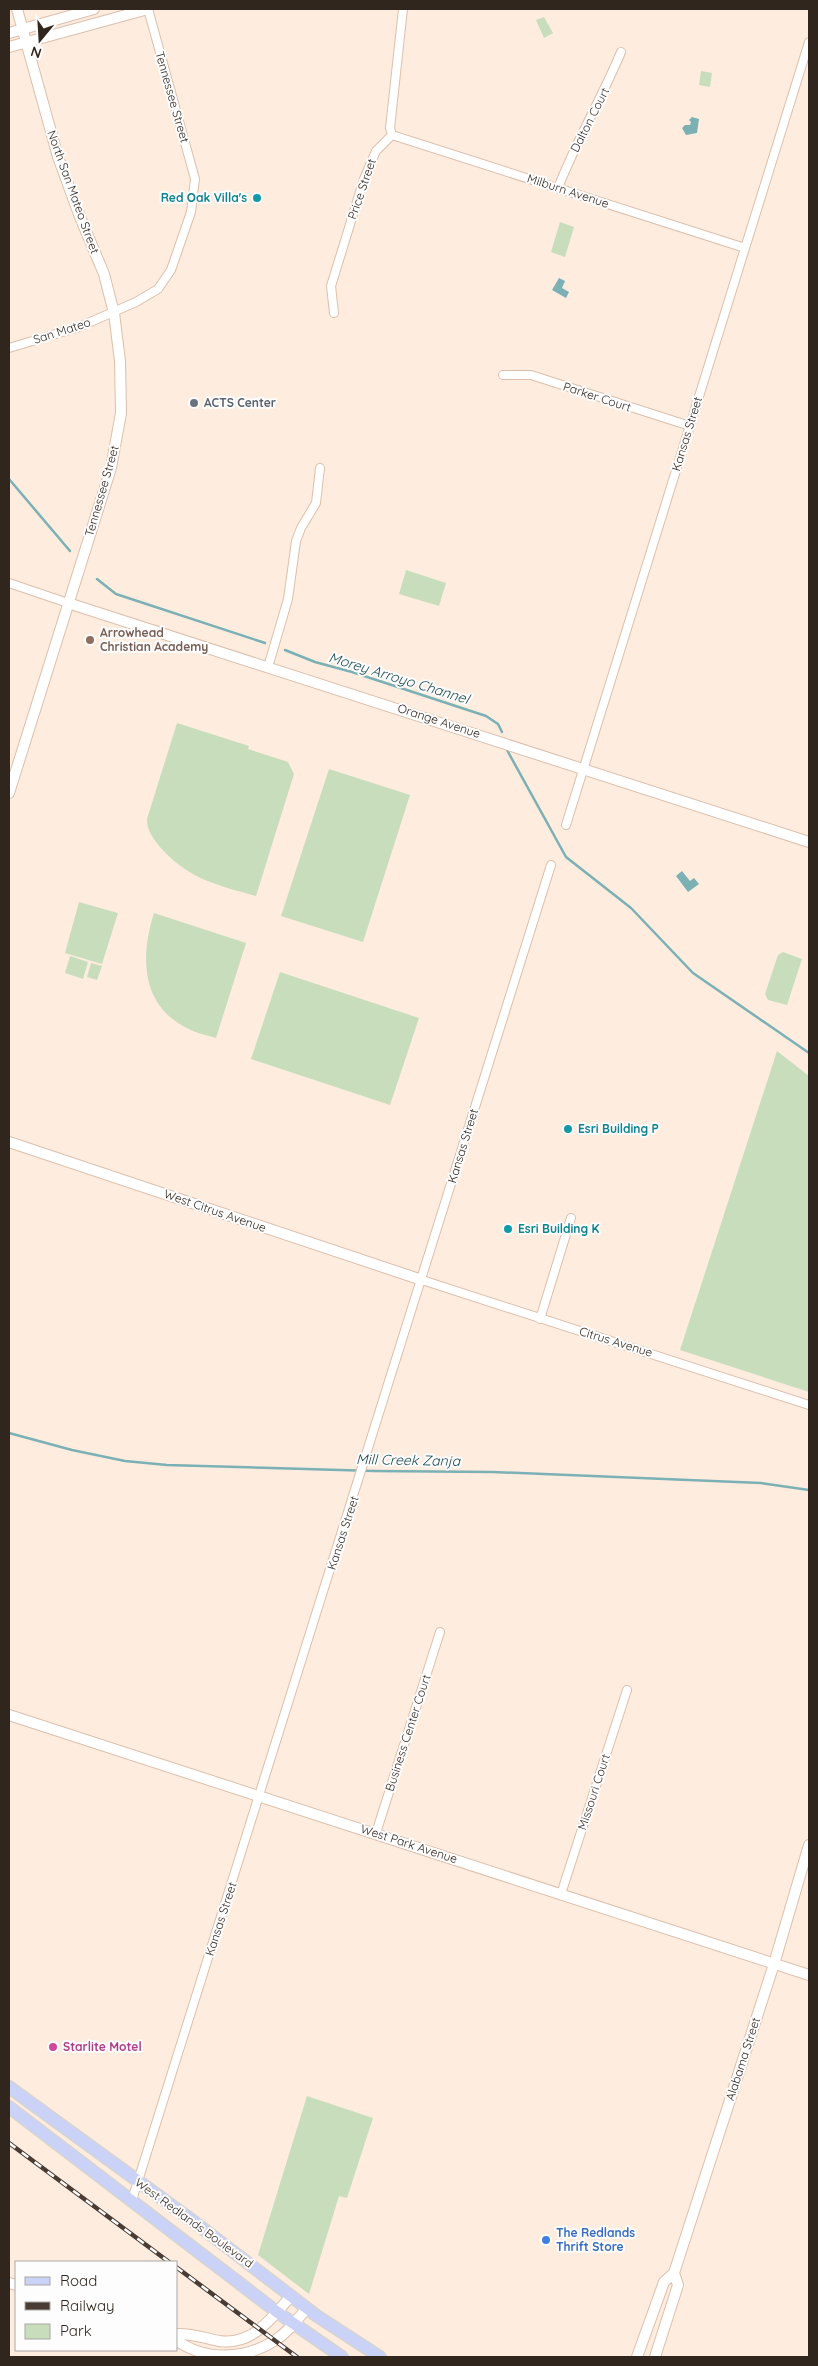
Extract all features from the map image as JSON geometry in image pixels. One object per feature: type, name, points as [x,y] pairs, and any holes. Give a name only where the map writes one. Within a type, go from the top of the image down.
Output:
[{"type":"main road","name":"West Redlands Boulevard","points":[[9,2088],[138,2183],[198,2224],[307,2308],[380,2357]]},
{"type":"main road","name":"West Redlands Boulevard","points":[[9,2107],[277,2312],[342,2357]]},
{"type":"street","name":"North San Mateo Street","points":[[17,9],[58,157],[104,274],[114,312]]},
{"type":"street","points":[[9,32],[94,9]]},
{"type":"street","points":[[9,46],[148,9]]},
{"type":"street","name":"Tennessee Street","points":[[9,793],[111,468],[121,413],[120,361],[114,312],[158,289],[166,280],[182,242],[194,196],[195,179],[148,9]]},
{"type":"street","points":[[392,135],[390,128],[403,9]]},
{"type":"street","name":"Kansas Street","points":[[566,825],[809,42]]},
{"type":"street","name":"Dalton Court","points":[[558,188],[571,156],[608,85],[622,52]]},
{"type":"street","name":"Milburn Avenue","points":[[392,135],[745,248]]},
{"type":"street","name":"Price Street","points":[[334,313],[331,286],[370,161],[376,151],[392,135]]},
{"type":"street","name":"San Mateo","points":[[9,348],[79,327],[114,312]]},
{"type":"street","name":"Parker Court","points":[[503,375],[531,376],[690,426]]},
{"type":"street","points":[[268,667],[288,599],[296,541],[316,504],[320,468]]},
{"type":"street","points":[[9,584],[68,603]]},
{"type":"street","name":"Orange Avenue","points":[[68,603],[809,842]]},
{"type":"street","name":"Kansas Street","points":[[132,2200],[368,1455],[551,865]]},
{"type":"street","name":"West Citrus Avenue","points":[[9,1142],[422,1280]]},
{"type":"street","points":[[540,1318],[571,1218]]},
{"type":"street","name":"Citrus Avenue","points":[[422,1280],[809,1405]]},
{"type":"street","name":"Business Center Court","points":[[376,1833],[440,1632]]},
{"type":"street","name":"Missouri Court","points":[[561,1894],[627,1690]]},
{"type":"street","name":"West Park Avenue","points":[[9,1715],[809,1975]]},
{"type":"street","name":"Alabama Street","points":[[637,2357],[664,2282],[674,2273],[774,1964],[809,1844]]},
{"type":"street","name":"Alabama Street","points":[[655,2357],[678,2284],[674,2273]]},
{"type":"street","points":[[178,2334],[188,2333],[224,2342],[249,2337],[260,2330],[291,2296]]},
{"type":"street","points":[[178,2341],[206,2356],[234,2355],[258,2350],[275,2341],[307,2308]]},
{"type":"green space","points":[[544,17],[553,33],[544,38],[536,20]]},
{"type":"green space","points":[[701,71],[712,73],[710,87],[699,85]]},
{"type":"green space","points":[[560,222],[574,227],[565,257],[551,252]]},
{"type":"green space","points":[[406,570],[446,583],[439,606],[399,594]]},
{"type":"green space","points":[[177,723],[249,746],[248,749],[288,762],[294,774],[256,896],[216,884],[192,874],[181,867],[160,847],[149,831],[147,819]]},
{"type":"green space","points":[[329,769],[410,795],[363,942],[281,916]]},
{"type":"green space","points":[[79,902],[118,913],[102,964],[65,953]]},
{"type":"green space","points":[[154,913],[246,943],[216,1038],[183,1026],[169,1016],[158,1004],[152,991],[146,960],[147,945]]},
{"type":"green space","points":[[783,952],[802,959],[787,1005],[768,1000],[765,994],[778,955]]},
{"type":"green space","points":[[70,956],[88,962],[83,979],[65,973]]},
{"type":"green space","points":[[91,963],[102,966],[97,980],[87,977]]},
{"type":"green space","points":[[280,972],[419,1018],[390,1105],[251,1059]]},
{"type":"green space","points":[[777,1051],[809,1076],[809,1392],[680,1350]]},
{"type":"green space","points":[[307,2096],[373,2118],[347,2198],[339,2196],[309,2294],[258,2255]]},
{"type":"water","points":[[692,117],[699,119],[697,133],[686,135],[682,128],[685,125],[690,125],[691,122],[689,120]]},
{"type":"water","points":[[559,278],[565,281],[562,288],[569,292],[566,298],[552,290]]},
{"type":"water","points":[[682,871],[690,881],[694,878],[699,884],[688,892],[676,876]]},
{"type":"waterway","name":"Morey Arroyo Channel","points":[[9,479],[70,551]]},
{"type":"waterway","name":"Morey Arroyo Channel","points":[[97,579],[116,594],[265,643]]},
{"type":"waterway","name":"Morey Arroyo Channel","points":[[285,650],[315,662],[352,672],[486,716],[498,724],[502,732]]},
{"type":"waterway","name":"Morey Arroyo Channel","points":[[507,750],[566,857],[631,908],[693,973],[809,1053]]},
{"type":"waterway","name":"Mill Creek Zanja","points":[[9,1433],[72,1450],[125,1461],[167,1465],[374,1471],[493,1472],[761,1483],[809,1490]]},
{"type":"railway","points":[[9,2143],[168,2261]]},
{"type":"railway","points":[[178,2268],[297,2357]]},
{"type":"place","name":"Red Oak Villa's","points":[[257,198]]},
{"type":"place","name":"ACTS Center","points":[[194,403]]},
{"type":"place","name":"Arrowhead Christian Academy","points":[[90,640]]},
{"type":"place","name":"Esri Building P","points":[[568,1129]]},
{"type":"place","name":"Esri Building K","points":[[508,1229]]},
{"type":"place","name":"Starlite Motel","points":[[53,2047]]},
{"type":"place","name":"The Redlands Thrift Store","points":[[546,2240]]}]
